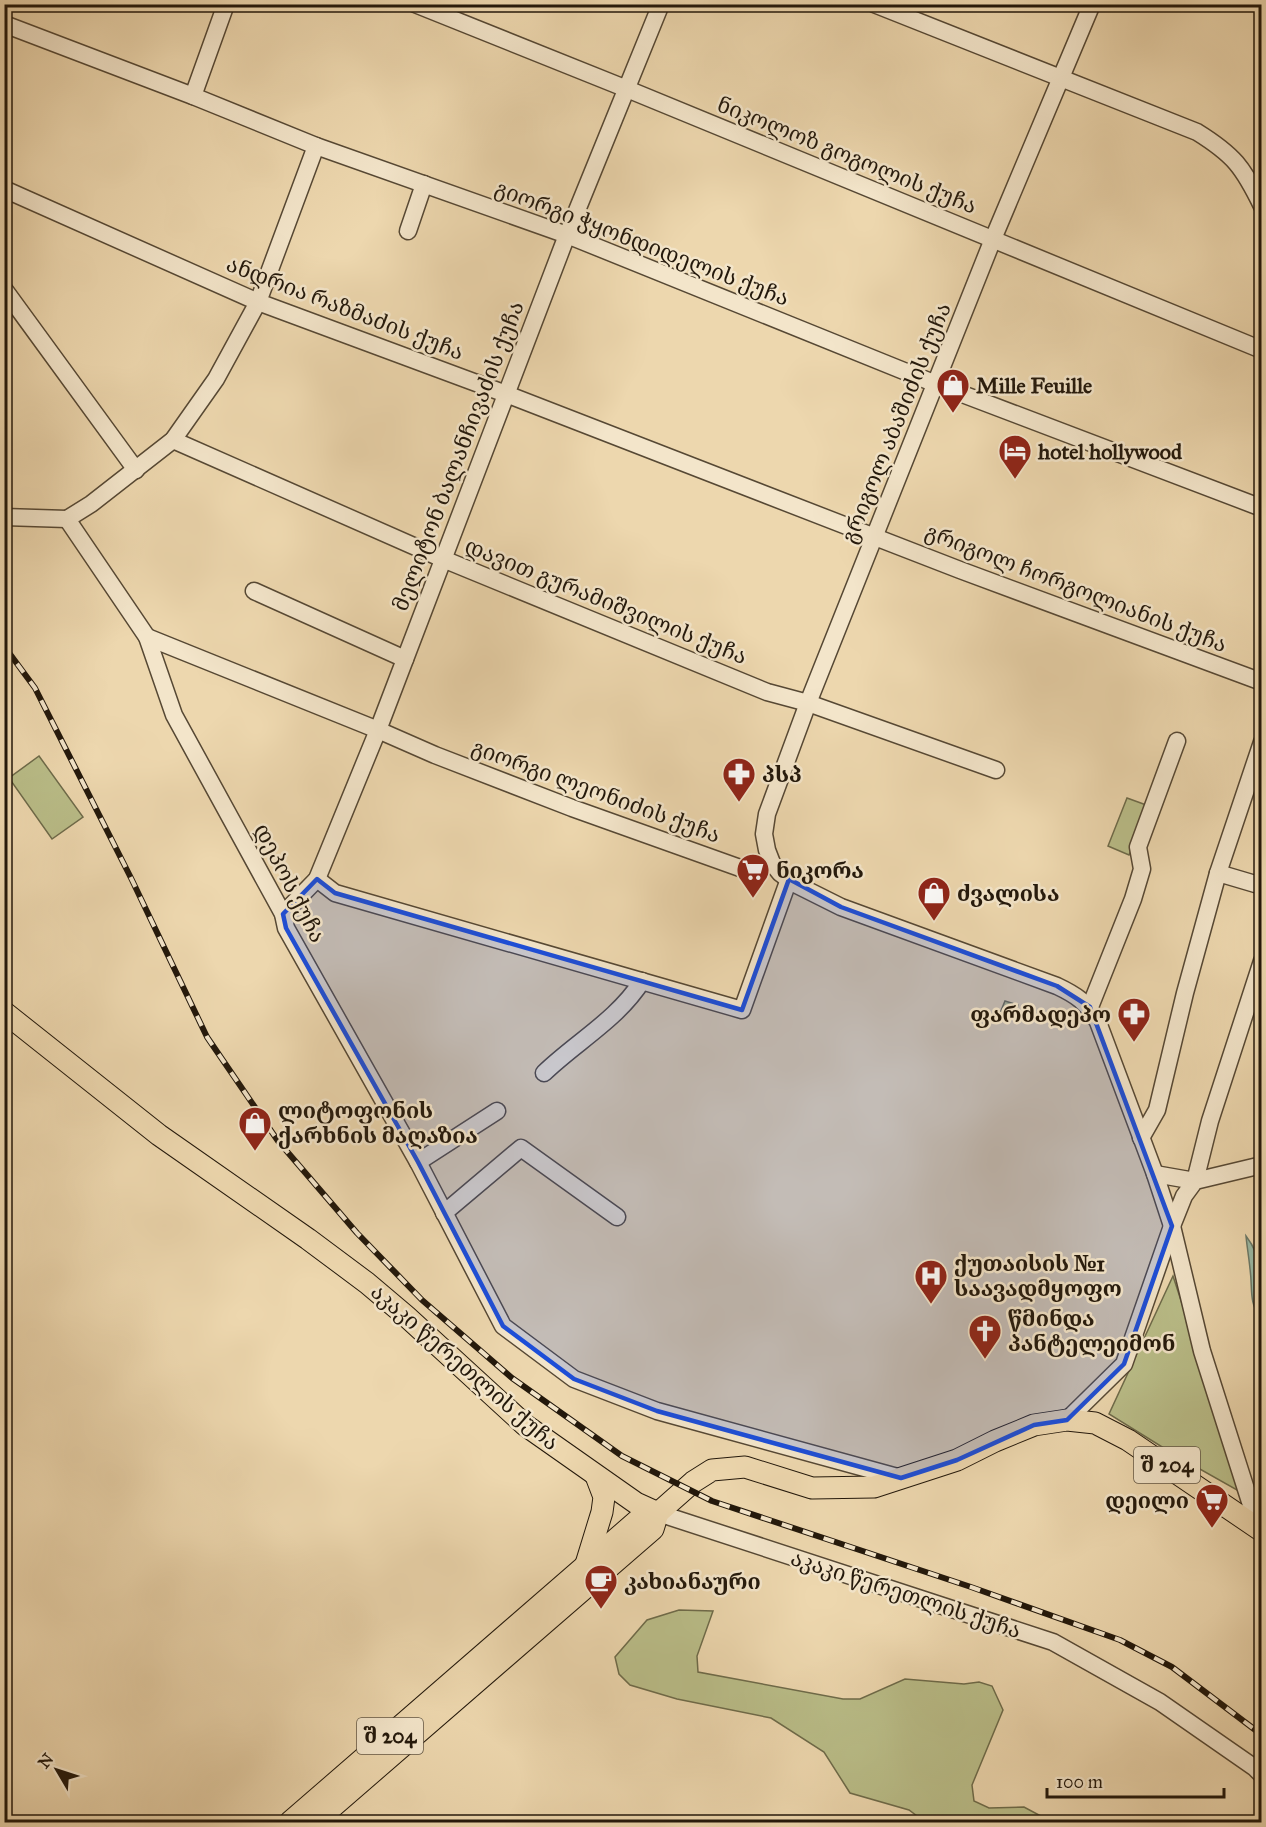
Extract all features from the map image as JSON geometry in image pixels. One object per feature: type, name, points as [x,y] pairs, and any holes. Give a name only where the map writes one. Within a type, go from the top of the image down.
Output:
[{"type":"main road","name":"აკაკი წერეთლის ქუჩა","points":[[4,1012],[159,1135],[367,1283],[525,1425],[636,1503],[658,1513]]},
{"type":"main road","name":"შ 204","points":[[290,1822],[653,1529],[658,1513],[702,1474],[721,1468],[745,1467],[812,1488],[874,1487],[957,1460],[1034,1425],[1067,1420],[1095,1423],[1128,1440],[1173,1469],[1260,1530]]},
{"type":"main road","points":[[585,1566],[602,1512],[604,1497],[596,1476]]},
{"type":"main road","name":"შ 204","points":[[315,1822],[497,1656],[585,1566],[646,1513],[658,1513]]},
{"type":"street","points":[[193,96],[226,4]]},
{"type":"street","name":"ნიკოლოზ გოგოლის ქუჩა","points":[[415,4],[1262,350]]},
{"type":"street","name":"მელიტონ ბალანჩივაძის ქუჩა","points":[[283,914],[317,879],[378,730],[567,235],[661,4]]},
{"type":"street","points":[[874,4],[1197,132],[1223,148],[1246,174],[1262,206]]},
{"type":"street","name":"გრიგოლ აბაშიძის ქუჩა","points":[[772,863],[764,834],[767,814],[808,703],[993,239],[1092,4]]},
{"type":"street","name":"გიორგი ჭყონდიდელის ქუჩა","points":[[4,24],[316,146],[567,235],[936,384],[1262,508]]},
{"type":"street","points":[[4,517],[67,519],[136,470],[173,440],[216,379],[258,302],[316,146]]},
{"type":"street","points":[[408,231],[424,184]]},
{"type":"street","name":"ანდრია რაზმაძის ქუჩა","points":[[4,189],[258,302],[506,394],[875,537]]},
{"type":"street","points":[[4,289],[136,470]]},
{"type":"street","name":"დავით გურამიშვილის ქუჩა","points":[[173,440],[443,559],[767,692],[808,703],[996,770]]},
{"type":"street","name":"დეპოს ქუჩა","points":[[67,519],[147,637],[174,715],[283,914],[286,928],[418,1162],[502,1326],[574,1379],[657,1411],[901,1479]]},
{"type":"street","name":"გრიგოლ ჩორგოლიანის ქუჩა","points":[[875,537],[1262,682]]},
{"type":"street","points":[[254,591],[405,659]]},
{"type":"street","name":"გიორგი ლეონიძის ქუჩა","points":[[147,637],[551,800],[740,868],[772,863]]},
{"type":"street","points":[[1090,1007],[1133,899],[1142,869],[1138,847],[1177,741]]},
{"type":"street","points":[[1141,1138],[1157,1110],[1185,993],[1218,873],[1262,742]]},
{"type":"street","points":[[772,863],[789,879],[818,897],[1057,986],[1073,994],[1090,1007],[1098,1022],[1155,1174],[1172,1226],[1202,1351],[1260,1530]]},
{"type":"street","points":[[1218,873],[1262,886]]},
{"type":"street","points":[[317,879],[335,893],[741,1010],[789,879]]},
{"type":"street","points":[[1067,1420],[1124,1364],[1172,1226],[1184,1196],[1195,1181],[1209,1121],[1262,961]]},
{"type":"street","points":[[544,1073],[623,1006],[642,981]]},
{"type":"street","points":[[418,1162],[497,1111]]},
{"type":"street","points":[[444,1213],[521,1148],[617,1216]]},
{"type":"street","points":[[1155,1174],[1195,1181],[1262,1165]]},
{"type":"street","name":"აკაკი წერეთლის ქუჩა","points":[[658,1513],[1053,1642],[1160,1702],[1262,1775]]},
{"type":"highlighted area","points":[[317,879],[335,893],[742,1010],[789,879],[841,907],[1057,986],[1090,1007],[1172,1226],[1124,1364],[1067,1420],[1034,1425],[957,1460],[901,1478],[657,1411],[574,1379],[503,1326],[418,1162],[286,928],[283,914]]},
{"type":"green space","points":[[39,756],[83,817],[52,839],[9,778]]},
{"type":"green space","points":[[1127,798],[1149,806],[1129,855],[1108,846]]},
{"type":"green space","points":[[1005,1001],[1018,1005],[1013,1018],[1000,1013]]},
{"type":"green space","points":[[1173,1276],[1244,1494],[1109,1414]]},
{"type":"green space","points":[[679,1610],[713,1611],[697,1656],[698,1672],[843,1699],[860,1699],[905,1679],[964,1684],[979,1682],[992,1686],[1003,1710],[972,1785],[974,1801],[989,1808],[1024,1807],[1052,1822],[925,1822],[909,1810],[850,1793],[824,1752],[771,1718],[677,1699],[630,1685],[619,1674],[615,1657],[647,1620]]},
{"type":"shaded area","points":[[1246,1236],[1260,1266],[1261,1320],[1253,1301]]},
{"type":"railway","points":[[4,646],[35,688],[131,878],[207,1037],[278,1141],[357,1233],[422,1300],[512,1378],[622,1456],[712,1501],[971,1587],[1120,1640],[1172,1667],[1262,1735]]},
{"type":"place","name":"Mille Feuille","points":[[953,414]]},
{"type":"place","name":"hotel hollywood","points":[[1015,480]]},
{"type":"place","name":"პსპ","points":[[739,803]]},
{"type":"place","name":"ნიკორა","points":[[753,899]]},
{"type":"place","name":"ძვალისა","points":[[934,922]]},
{"type":"place","name":"ფარმადეპო","points":[[1134,1043]]},
{"type":"place","name":"ლიტოფონის ქარხნის მაღაზია","points":[[255,1152]]},
{"type":"place","name":"ქუთაისის №1 საავადმყოფო","points":[[931,1305]]},
{"type":"place","name":"წმინდა პანტელეიმონ","points":[[985,1360]]},
{"type":"place","name":"დეილი","points":[[1212,1529]]},
{"type":"place","name":"კახიანაური","points":[[601,1610]]}]
